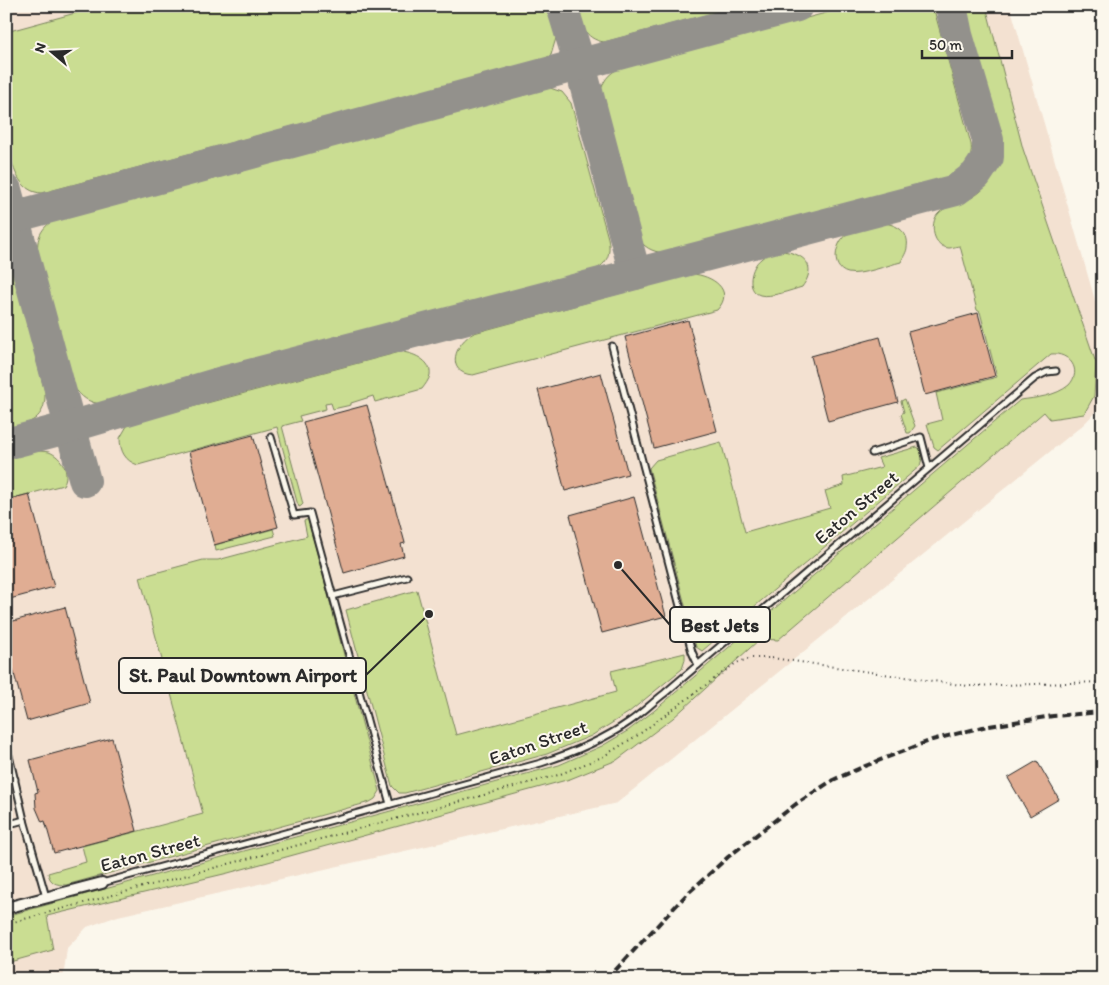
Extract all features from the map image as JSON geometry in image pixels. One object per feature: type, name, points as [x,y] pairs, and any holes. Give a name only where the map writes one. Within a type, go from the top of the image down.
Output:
[{"type":"street","name":"Eaton Street","points":[[6,908],[102,883]]},
{"type":"lane","points":[[612,346],[692,652],[698,665]]},
{"type":"lane","name":"Eaton Street","points":[[102,883],[541,763],[595,742],[629,722],[698,665],[1035,378],[1047,372],[1056,371]]},
{"type":"lane","points":[[271,437],[294,515],[310,513],[390,804]]},
{"type":"lane","points":[[872,453],[921,437],[929,468]]},
{"type":"lane","points":[[333,596],[407,577]]},
{"type":"lane","points":[[6,743],[24,820],[46,897]]},
{"type":"lane","points":[[6,781],[14,778]]},
{"type":"lane","points":[[6,825],[24,820]]},
{"type":"path","points":[[772,658],[968,686],[1103,682]]},
{"type":"shaded area","points":[[6,6],[1021,6],[1011,9],[1103,328],[1103,404],[1084,424],[617,803],[118,916],[87,927],[67,948],[63,979],[6,979]]},
{"type":"green space","points":[[101,6],[547,6],[556,38],[551,55],[542,60],[42,193],[29,189],[20,180],[13,166],[9,149],[6,114],[6,32]]},
{"type":"green space","points":[[576,6],[740,6],[604,42],[587,34],[581,24]]},
{"type":"green space","points":[[852,6],[933,6],[971,144],[970,159],[962,170],[953,176],[665,253],[645,246],[637,236],[600,98],[602,87],[609,75],[622,67]]},
{"type":"green space","points":[[964,6],[986,6],[1023,149],[1096,363],[1094,396],[1084,414],[1050,419],[1044,412],[778,640],[760,639],[673,718],[617,760],[570,779],[228,873],[47,916],[53,950],[6,963],[6,916],[559,765],[602,746],[629,730],[655,710],[1020,400],[1052,394],[1069,385],[1075,374],[1072,363],[1063,356],[1051,354],[938,450],[934,447],[927,424],[942,420],[936,393],[997,377],[960,246],[949,248],[939,244],[933,229],[935,218],[941,211],[965,201],[984,188],[990,180],[997,162],[997,129]]},
{"type":"green space","points":[[550,88],[562,92],[571,103],[608,238],[609,253],[603,265],[599,268],[102,404],[86,399],[74,387],[38,254],[40,234],[55,219]]},
{"type":"green space","points":[[881,223],[896,226],[904,232],[907,249],[901,262],[853,274],[842,270],[836,259],[836,253],[841,240],[851,231],[858,228]]},
{"type":"green space","points":[[6,251],[12,265],[45,392],[45,401],[43,409],[35,419],[6,430]]},
{"type":"green space","points":[[779,251],[790,252],[805,260],[809,270],[807,279],[802,287],[775,295],[760,295],[752,288],[752,272],[757,262],[769,254]]},
{"type":"green space","points":[[692,274],[707,277],[719,285],[724,296],[717,310],[473,375],[458,369],[456,357],[458,350],[467,337],[474,333]]},
{"type":"green space","points":[[400,352],[415,355],[428,365],[430,375],[422,389],[375,402],[373,396],[351,403],[351,405],[333,409],[331,403],[325,404],[326,409],[299,416],[301,421],[282,426],[303,504],[299,507],[277,427],[138,465],[130,461],[122,451],[120,438],[127,426],[135,422]]},
{"type":"green space","points":[[905,399],[915,426],[910,433],[907,433],[901,414],[904,412],[901,401]]},
{"type":"green space","points":[[721,442],[745,532],[830,508],[825,491],[844,485],[843,477],[882,467],[878,458],[917,447],[920,449],[922,458],[920,466],[702,651],[696,647],[649,468],[656,460]]},
{"type":"green space","points":[[32,451],[49,452],[61,461],[66,471],[63,485],[6,500],[6,458]]},
{"type":"green space","points":[[308,519],[380,791],[375,799],[370,802],[66,885],[54,883],[48,873],[86,862],[82,846],[203,814],[140,577],[203,560],[218,560],[307,536],[304,521]]},
{"type":"green space","points":[[273,529],[275,536],[216,551],[215,545]]},
{"type":"green space","points":[[417,590],[456,735],[616,692],[611,671],[685,653],[685,660],[682,669],[628,713],[591,736],[547,754],[405,793],[399,793],[392,786],[346,610]]},
{"type":"building","points":[[978,313],[995,376],[925,395],[908,332]]},
{"type":"building","points":[[688,320],[717,431],[654,448],[625,337]]},
{"type":"building","points":[[880,337],[898,402],[828,421],[811,356]]},
{"type":"building","points":[[601,373],[628,474],[565,491],[538,390]]},
{"type":"building","points":[[367,405],[405,543],[401,544],[404,556],[344,573],[303,422]]},
{"type":"building","points":[[253,435],[278,527],[214,545],[189,452]]},
{"type":"building","points":[[29,494],[54,587],[6,600],[6,500]]},
{"type":"building","points":[[634,497],[666,616],[602,633],[570,515]]},
{"type":"building","points":[[65,607],[90,703],[27,721],[6,644],[6,623]]},
{"type":"building","points":[[112,738],[137,831],[54,853],[45,821],[42,822],[36,808],[35,793],[38,792],[30,760]]},
{"type":"building","points":[[1037,761],[1059,799],[1030,816],[1008,778]]},
{"type":"taxiway","points":[[562,6],[580,65],[635,274]]},
{"type":"taxiway","points":[[6,219],[797,6]]},
{"type":"taxiway","points":[[6,444],[219,383],[956,190],[976,175],[988,157],[988,140],[957,35],[951,6]]},
{"type":"taxiway","points":[[6,190],[85,481]]},
{"type":"railway","points":[[607,979],[687,894],[728,857],[796,804],[833,780],[932,740],[983,727],[1053,716],[1103,712]]},
{"type":"place","name":"Best Jets","points":[[618,565]]},
{"type":"place","name":"St. Paul Downtown Airport","points":[[429,614]]}]
